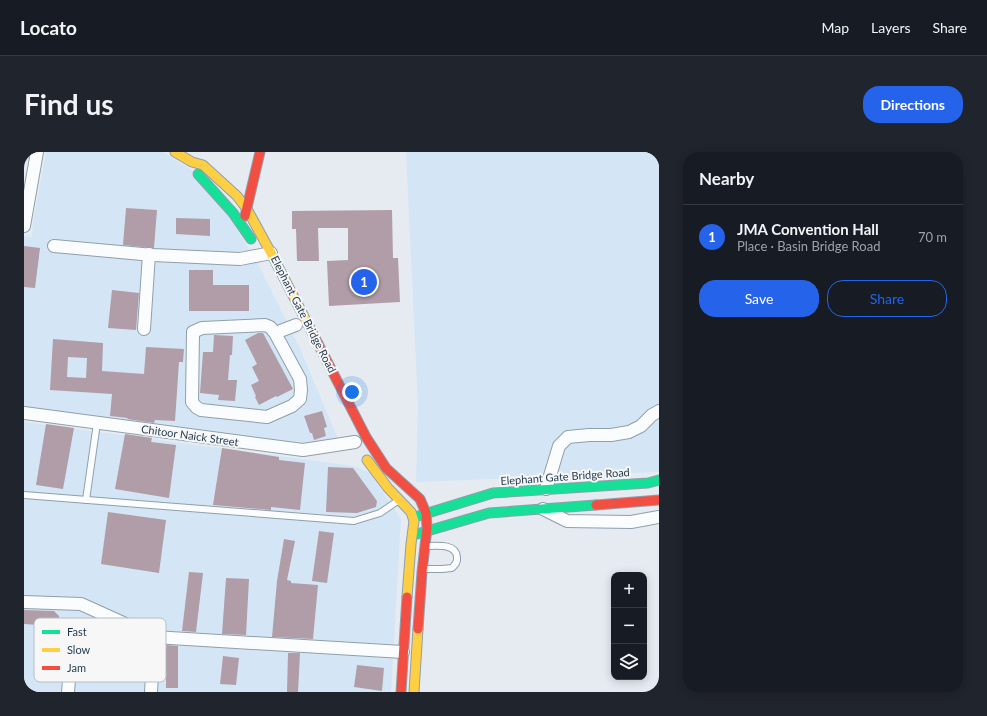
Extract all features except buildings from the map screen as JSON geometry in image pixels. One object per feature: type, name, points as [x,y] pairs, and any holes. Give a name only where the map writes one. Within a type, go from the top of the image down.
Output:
[{"type":"main road","points":[[175,152],[192,162],[203,164],[238,192],[247,209],[265,256],[366,437],[386,468],[420,499],[426,513],[426,539],[422,569],[414,692]]},
{"type":"main road","points":[[244,226],[260,152]]},
{"type":"main road","name":"Elephant Gate Bridge Road","points":[[192,162],[194,170],[234,213],[265,256]]},
{"type":"main road","points":[[234,213],[238,192]]},
{"type":"main road","points":[[358,444],[375,473],[412,512],[413,517],[401,692]]},
{"type":"main road","name":"Elephant Gate Bridge Road","points":[[413,517],[493,493],[648,483],[659,480]]},
{"type":"main road","points":[[412,536],[426,539],[454,523],[489,513],[659,500]]},
{"type":"street","points":[[24,226],[37,152]]},
{"type":"street","points":[[54,246],[149,254],[240,259],[265,256]]},
{"type":"street","points":[[144,329],[149,254]]},
{"type":"street","points":[[265,325],[270,326],[276,333],[300,379],[300,399],[292,406],[267,417],[201,410],[196,407],[192,402],[193,332],[202,328],[265,325]]},
{"type":"street","points":[[276,333],[296,325]]},
{"type":"street","points":[[546,489],[559,446],[568,437],[611,435],[629,432],[641,426],[659,411]]},
{"type":"street","name":"Chitoor Naick Street","points":[[24,413],[303,450],[358,444]]},
{"type":"street","points":[[543,509],[566,521],[631,522],[659,517]]},
{"type":"street","points":[[24,602],[81,604],[108,618]]},
{"type":"street","points":[[166,642],[403,652]]},
{"type":"street","points":[[68,692],[69,682]]},
{"type":"street","points":[[151,692],[152,682]]},
{"type":"lane","points":[[86,500],[97,423]]},
{"type":"lane","points":[[24,495],[354,521],[380,513],[399,500]]},
{"type":"lane","points":[[422,569],[452,568],[457,562],[456,551],[452,548],[442,546],[426,539]]},
{"type":"shaded area","points":[[46,152],[163,152],[198,174],[219,200],[257,262],[300,348],[341,446],[223,434],[24,410],[24,236],[32,237],[33,221]]},
{"type":"shaded area","points":[[406,152],[659,152],[659,472],[416,482],[418,405]]},
{"type":"shaded area","points":[[24,422],[354,466],[370,473],[401,519],[391,692],[24,692]]},
{"type":"traffic: fast","points":[[198,174],[233,213],[251,239]]},
{"type":"traffic: fast","points":[[415,517],[493,493],[648,483],[659,480]]},
{"type":"traffic: fast","points":[[417,534],[489,513],[596,505]]},
{"type":"traffic: slow","points":[[175,152],[192,162],[203,165],[237,196],[247,209],[312,332]]},
{"type":"traffic: slow","points":[[367,460],[388,488],[411,512],[414,521],[407,597]]},
{"type":"traffic: slow","points":[[414,692],[418,629]]},
{"type":"traffic: jam","points":[[245,216],[260,152]]},
{"type":"traffic: jam","points":[[312,332],[366,437],[386,468],[420,499],[426,513],[427,528],[418,629]]},
{"type":"traffic: jam","points":[[596,505],[659,500]]},
{"type":"traffic: jam","points":[[401,692],[407,597]]},
{"type":"place","name":"JMA Convention Hall","points":[[364,282]]}]
